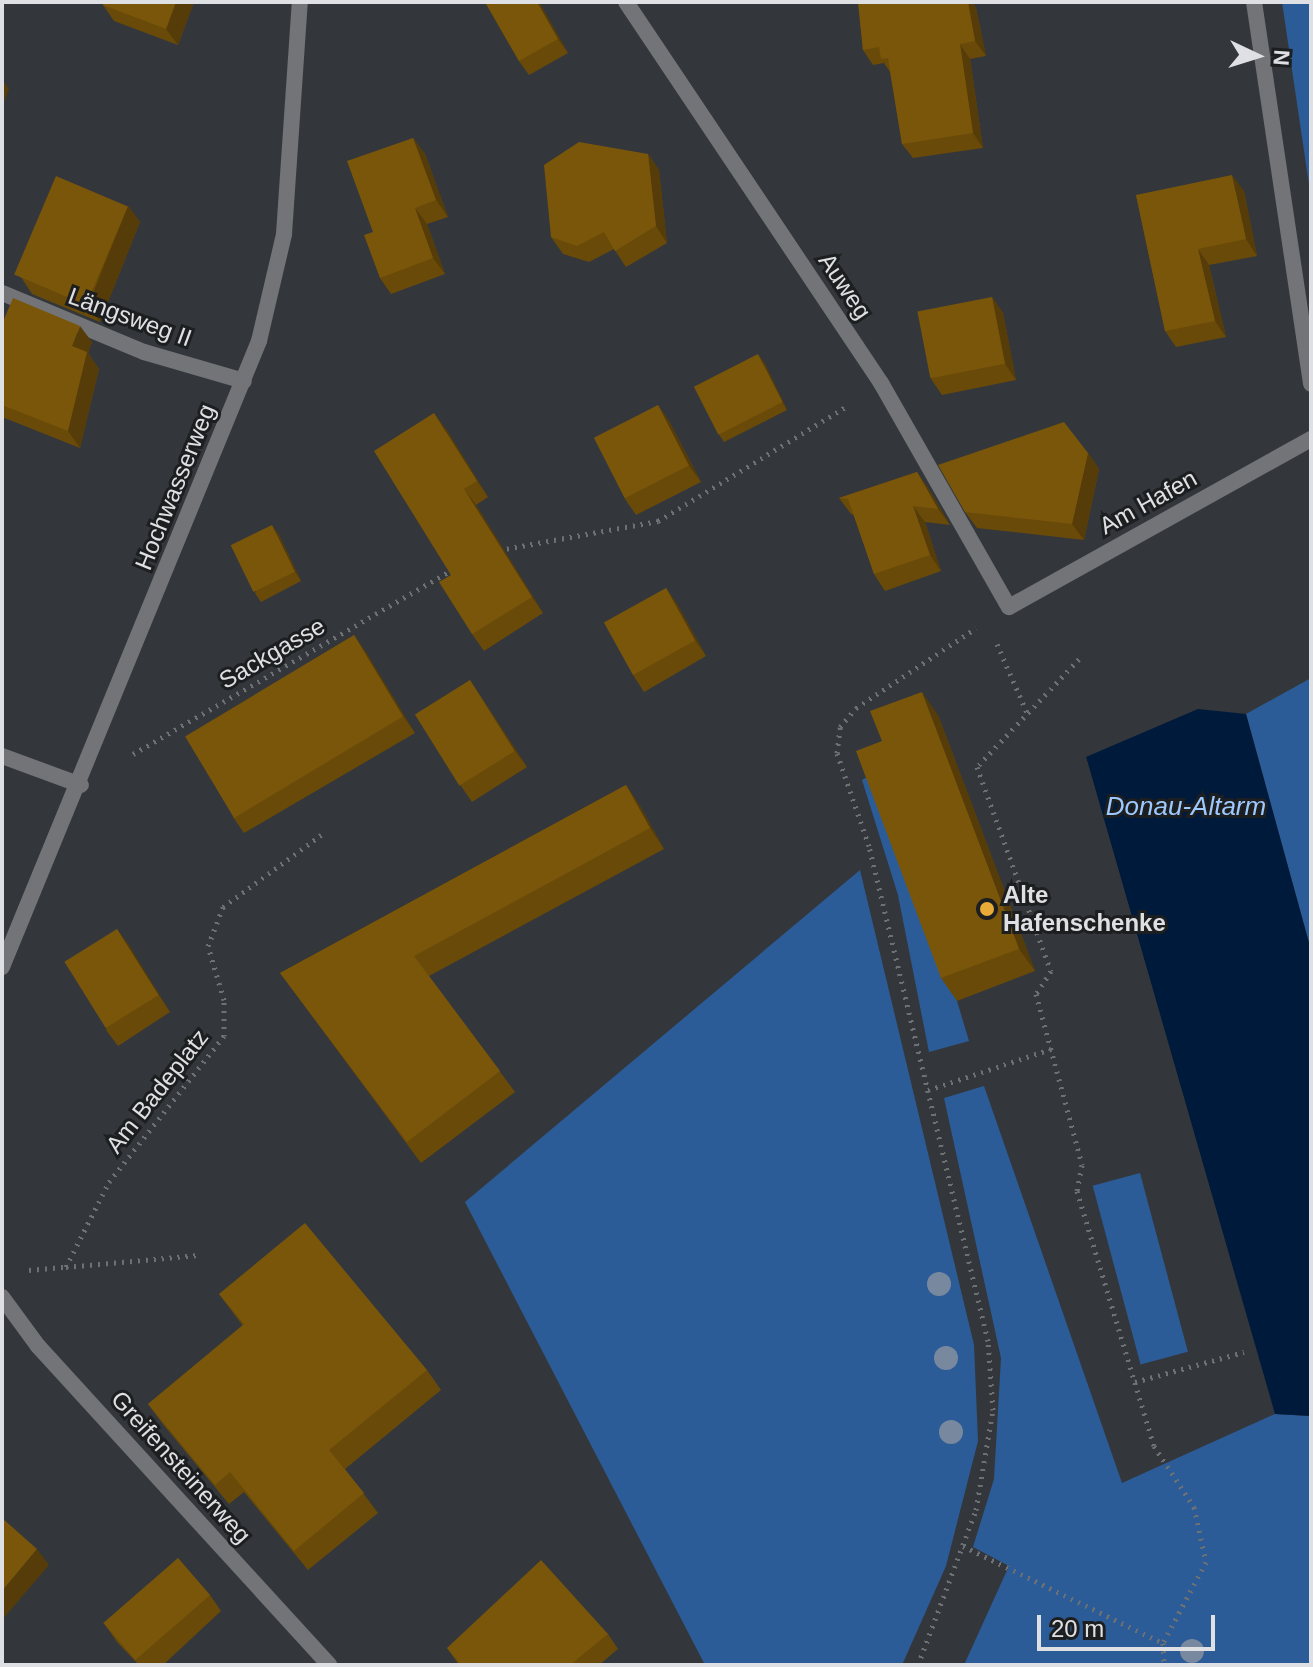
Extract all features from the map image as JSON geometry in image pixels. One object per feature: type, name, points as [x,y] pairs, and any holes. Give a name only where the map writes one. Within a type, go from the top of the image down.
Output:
[{"type":"street","name":"Hochwasserweg","points":[[2,967],[81,785],[244,381],[284,234],[300,2]]},
{"type":"street","name":"Auweg","points":[[626,2],[881,383],[1009,607]]},
{"type":"street","points":[[1254,2],[1311,384]]},
{"type":"street","name":"Längsweg II","points":[[2,293],[144,352],[244,381]]},
{"type":"street","name":"Am Hafen","points":[[1009,607],[1311,439]]},
{"type":"street","points":[[2,756],[81,785]]},
{"type":"street","name":"Greifensteinerweg","points":[[2,1297],[38,1346],[329,1665]]},
{"type":"path","points":[[481,553],[658,521],[789,448],[881,383]]},
{"type":"path","name":"Sackgasse","points":[[81,785],[468,561]]},
{"type":"path","points":[[918,1665],[963,1546],[993,1410],[988,1341],[869,846],[837,753],[840,727],[856,708],[1009,607]]},
{"type":"path","points":[[987,621],[1028,715]]},
{"type":"path","points":[[1079,659],[977,767],[1051,971],[1036,994],[1082,1165],[1077,1191],[1154,1446],[1194,1507],[1206,1562],[1163,1643],[1164,1665]]},
{"type":"path","name":"Am Badeplatz","points":[[66,1267],[109,1182],[224,1036],[211,926],[223,907],[321,835]]},
{"type":"path","points":[[928,1090],[1051,1049]]},
{"type":"path","points":[[18,1271],[198,1255]]},
{"type":"path","points":[[1135,1382],[1244,1352]]},
{"type":"path","points":[[963,1546],[1163,1643]]},
{"type":"shaded area","points":[[1282,2],[1311,2],[1311,198]]},
{"type":"shaded area","points":[[1311,678],[1311,950],[1246,714]]},
{"type":"shaded area","points":[[872,774],[969,1041],[929,1052],[898,895],[862,780]]},
{"type":"shaded area","points":[[860,870],[974,1345],[978,1441],[946,1566],[902,1665],[705,1665],[465,1202]]},
{"type":"shaded area","points":[[984,1086],[1122,1483],[1275,1414],[1311,1416],[1311,1665],[964,1665],[1009,1566],[973,1547],[994,1479],[1001,1358],[944,1098]]},
{"type":"shaded area","points":[[1140,1173],[1188,1352],[1141,1364],[1093,1186]]},
{"type":"water","name":"Donau-Altarm","points":[[1198,709],[1246,714],[1311,950],[1311,1416],[1275,1414],[1086,757]]},
{"type":"pier","points":[[1086,757],[1266,1386],[1262,1387],[1082,758]]},
{"type":"building","points":[[104,2],[176,2],[166,29],[103,5]]},
{"type":"building","points":[[485,2],[537,2],[558,39],[519,61]]},
{"type":"building","points":[[858,2],[968,2],[975,41],[960,44],[973,133],[902,144],[888,58],[881,59],[879,47],[863,50]]},
{"type":"building","points":[[413,138],[436,200],[415,208],[433,258],[380,278],[364,235],[373,232],[347,161]]},
{"type":"building","points":[[579,142],[648,154],[656,226],[615,251],[604,232],[577,246],[551,237],[544,165]]},
{"type":"building","points":[[1232,175],[1246,239],[1198,249],[1215,321],[1165,331],[1136,195]]},
{"type":"building","points":[[56,176],[128,206],[86,305],[14,274]]},
{"type":"building","points":[[992,297],[1005,364],[930,378],[917,312]]},
{"type":"building","points":[[13,298],[80,326],[72,346],[87,352],[68,431],[2,405],[2,324]]},
{"type":"building","points":[[758,354],[783,402],[718,435],[694,387]]},
{"type":"building","points":[[658,405],[689,466],[625,498],[594,438]]},
{"type":"building","points":[[434,413],[477,481],[464,489],[532,597],[472,634],[439,582],[451,575],[374,451]]},
{"type":"building","points":[[1064,422],[1088,453],[1072,524],[965,512],[938,465]]},
{"type":"building","points":[[917,472],[938,509],[913,506],[930,555],[874,574],[848,499],[839,498]]},
{"type":"building","points":[[272,525],[295,572],[253,592],[231,545]]},
{"type":"building","points":[[666,588],[695,640],[633,675],[604,622]]},
{"type":"building","points":[[354,635],[403,716],[234,818],[185,736]]},
{"type":"building","points":[[470,680],[515,751],[459,786],[415,714]]},
{"type":"building","points":[[922,692],[1019,949],[941,978],[856,751],[882,741],[870,711]]},
{"type":"building","points":[[626,785],[650,828],[414,956],[500,1071],[407,1142],[280,973]]},
{"type":"building","points":[[117,929],[158,995],[106,1028],[64,962]]},
{"type":"building","points":[[305,1223],[427,1370],[329,1450],[364,1493],[294,1551],[230,1472],[215,1485],[148,1404],[244,1324],[219,1294]]},
{"type":"building","points":[[2,1518],[37,1549],[2,1591]]},
{"type":"building","points":[[178,1558],[210,1595],[135,1660],[103,1623]]},
{"type":"building","points":[[541,1560],[608,1634],[570,1665],[461,1665],[447,1648]]},
{"type":"place","name":"Alte Hafenschenke","points":[[987,909]]}]
